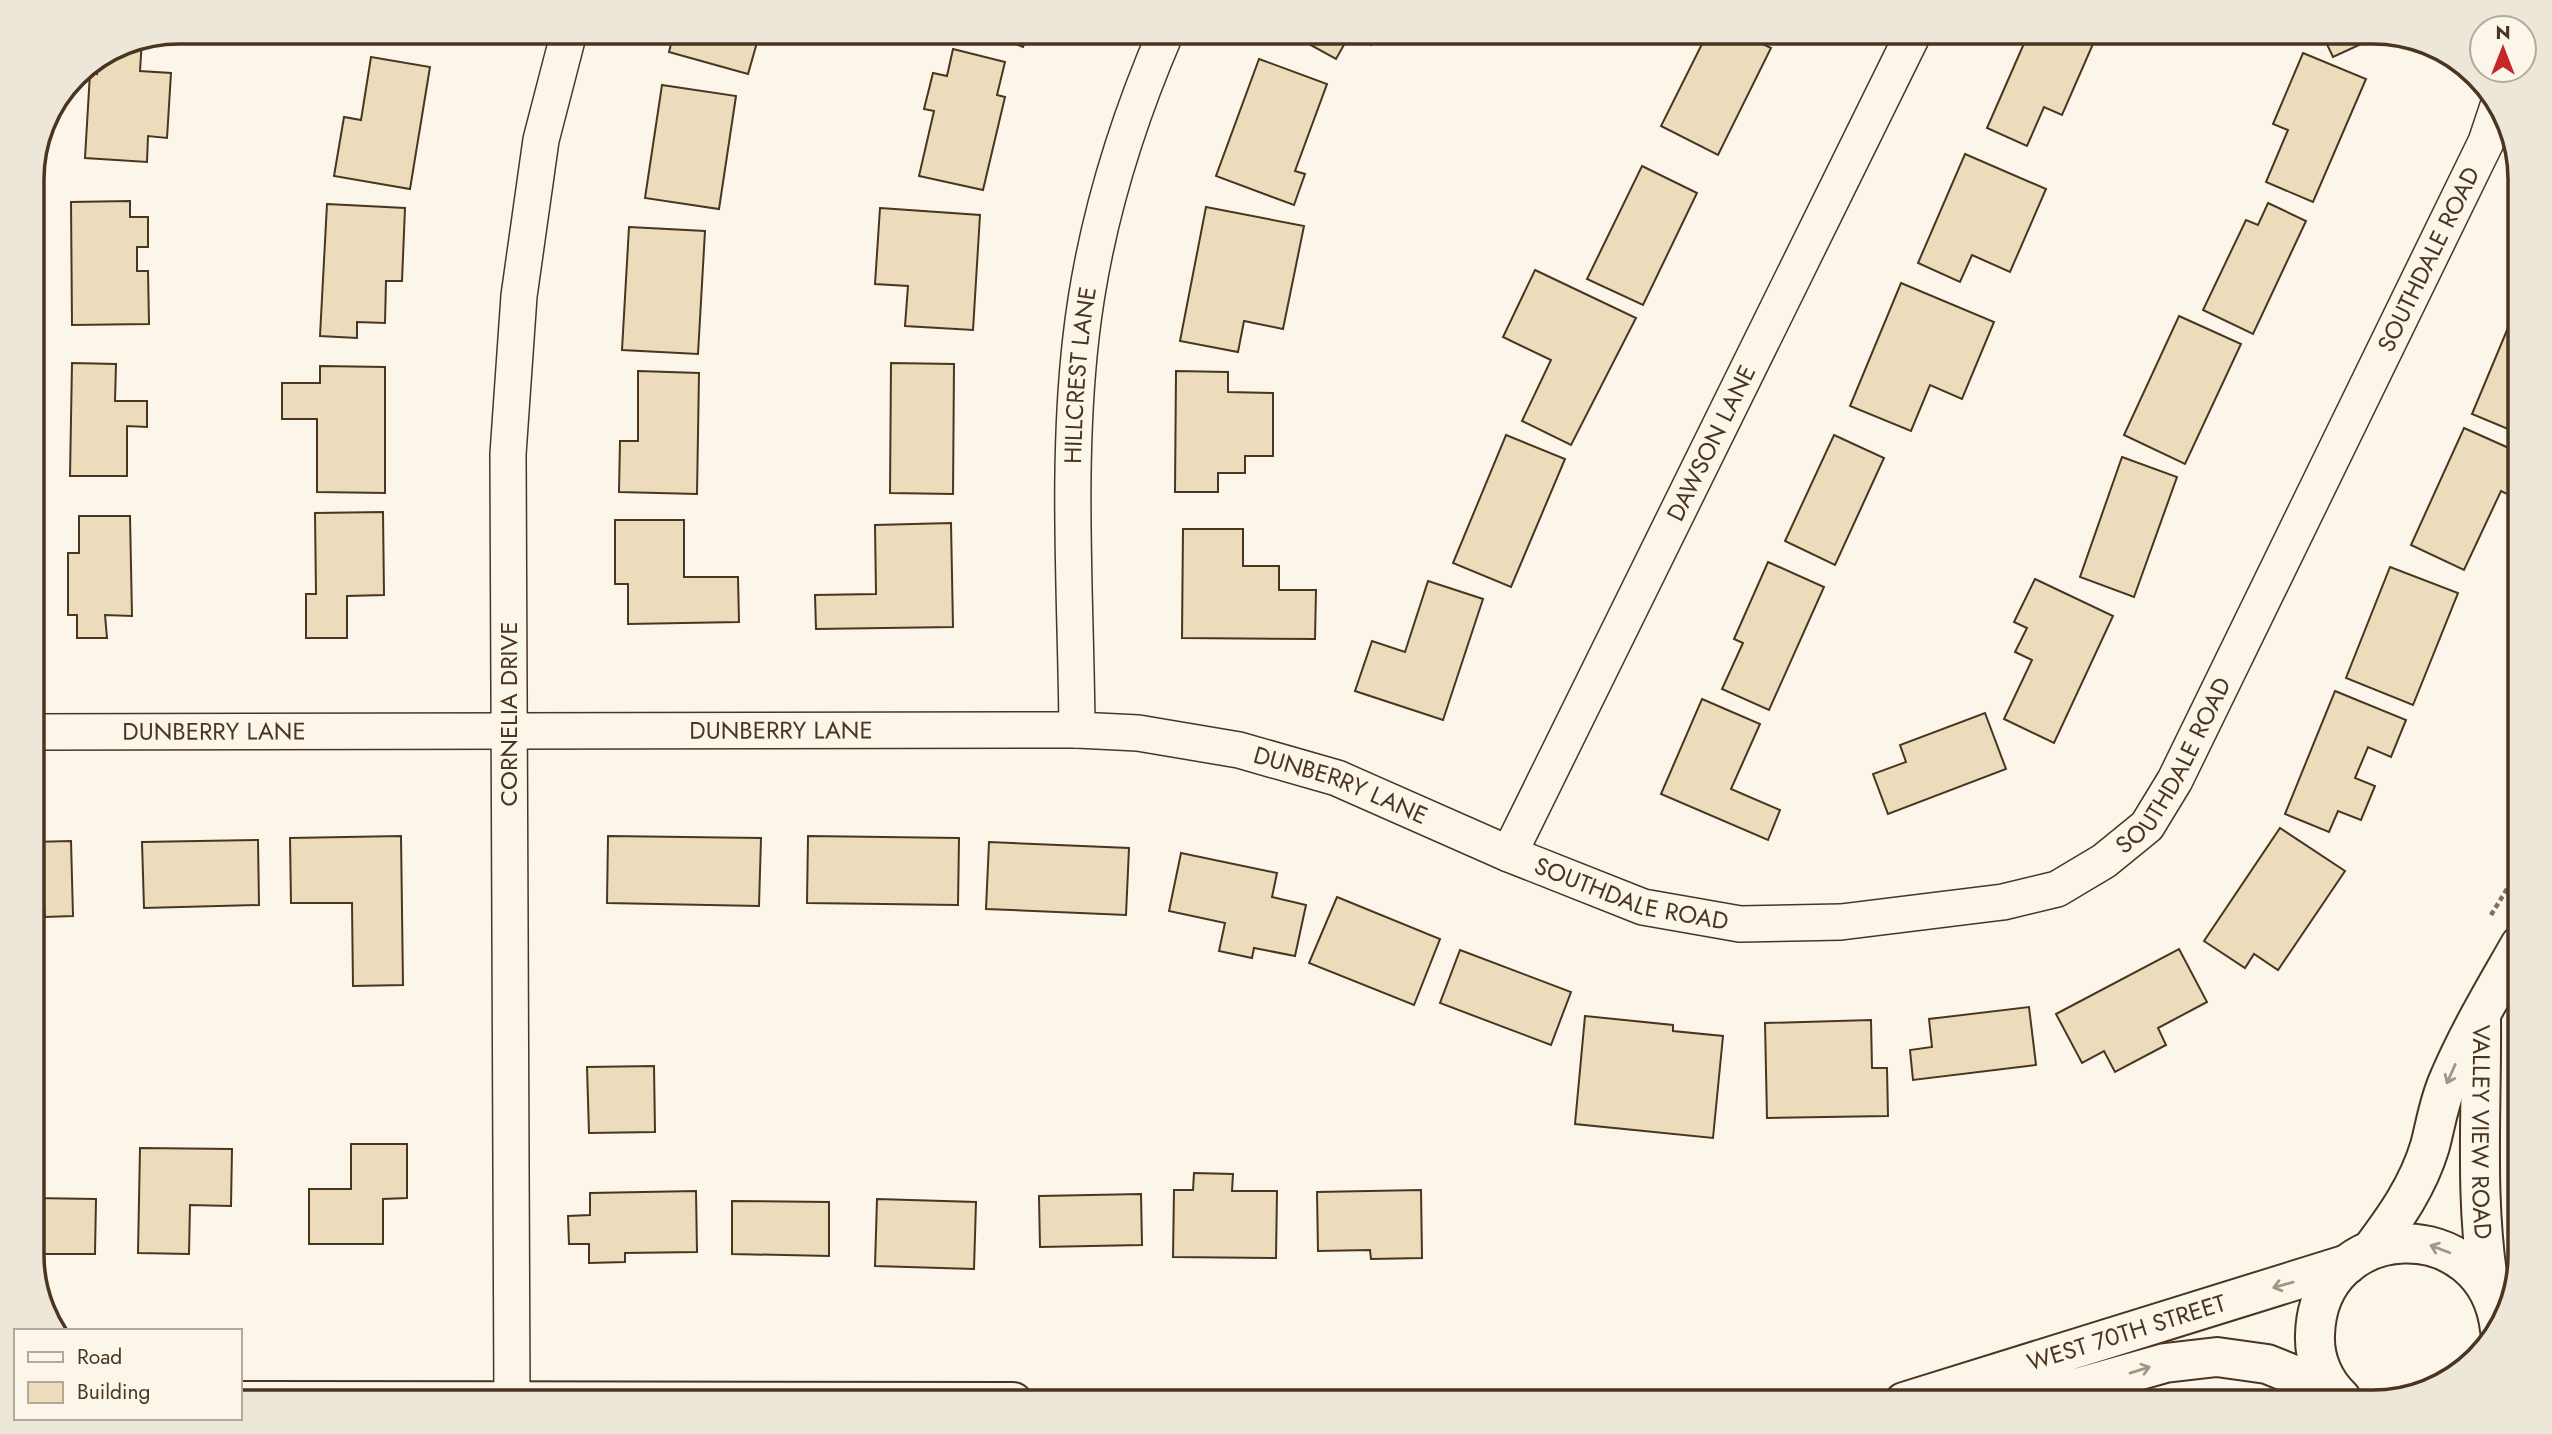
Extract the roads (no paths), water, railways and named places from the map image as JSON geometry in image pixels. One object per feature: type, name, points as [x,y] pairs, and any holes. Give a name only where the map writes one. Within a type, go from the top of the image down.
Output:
[{"type":"street","name":"CORNELIA DRIVE","points":[[512,1390],[508,454],[519,296],[541,140],[566,44]]},
{"type":"street","name":"HILLCREST LANE","points":[[1077,730],[1074,456],[1081,337],[1102,218],[1135,104],[1161,44]]},
{"type":"street","name":"DAWSON LANE","points":[[1509,854],[1908,44]]},
{"type":"street","name":"SOUTHDALE ROAD","points":[[1509,854],[1643,907],[1740,925],[1841,922],[2003,902],[2057,889],[2104,861],[2147,826],[2175,780],[2486,142],[2494,119]]},
{"type":"street","name":"DUNBERRY LANE","points":[[44,732],[1077,730],[1138,733],[1239,750],[1337,778],[1509,854]]},
{"type":"street","name":"VALLEY VIEW ROAD","points":[[2335,1390],[2318,1360],[2315,1325],[2326,1291],[2399,1215],[2429,1147],[2438,1106],[2448,1079],[2508,966]]},
{"type":"street","name":"VALLEY VIEW ROAD","points":[[2481,1013],[2479,1190],[2482,1248],[2497,1308]]},
{"type":"street","name":"WEST 70TH STREET","points":[[2000,1390],[2080,1380],[2360,1256],[2410,1242],[2449,1252],[2479,1276],[2497,1309]]},
{"type":"street","name":"WEST 70TH STREET","points":[[2011,1390],[2165,1363],[2217,1357],[2267,1364],[2324,1390]]}]
